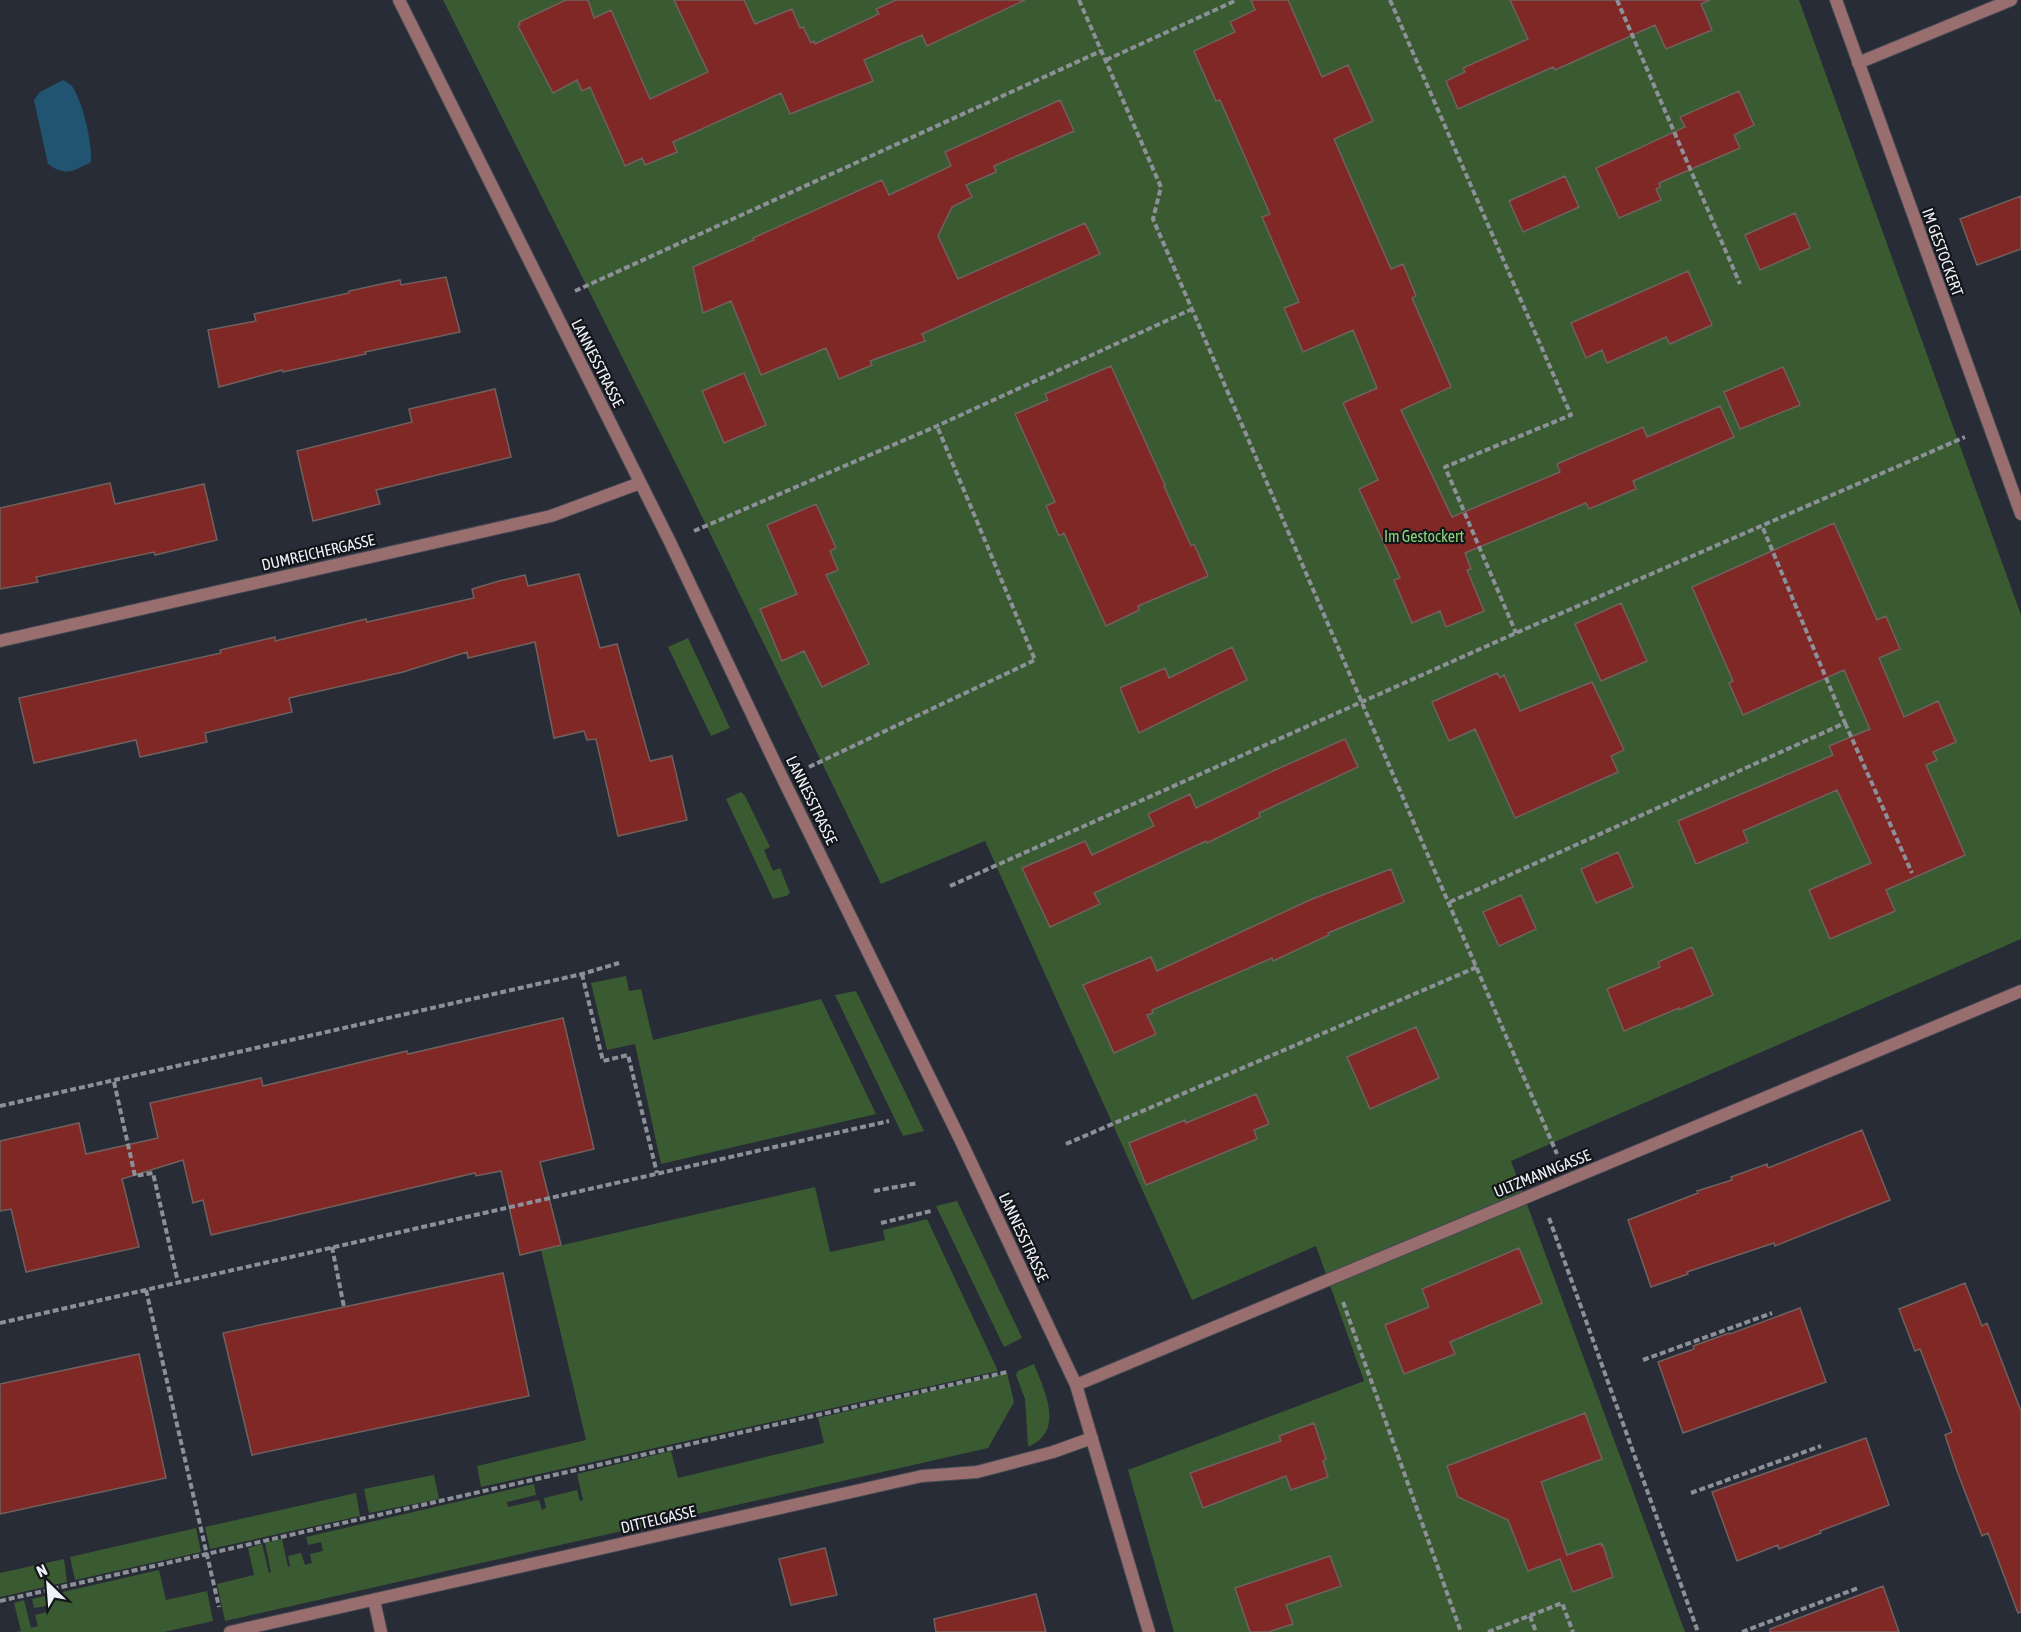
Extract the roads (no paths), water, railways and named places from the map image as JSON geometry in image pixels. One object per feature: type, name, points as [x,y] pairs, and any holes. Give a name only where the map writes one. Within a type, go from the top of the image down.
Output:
[{"type":"street","name":"LANNESSTRASSE","points":[[399,0],[670,542],[783,779],[954,1127],[1076,1385],[1149,1632]]},
{"type":"street","name":"IM GESTOCKERT","points":[[1836,0],[2021,514]]},
{"type":"street","points":[[1858,63],[2011,0]]},
{"type":"street","name":"DUMREICHERGASSE","points":[[0,641],[551,516],[640,483]]},
{"type":"street","name":"ULTZMANNGASSE","points":[[1076,1385],[2021,991]]},
{"type":"street","name":"DITTELGASSE","points":[[230,1632],[922,1476],[977,1472],[1053,1452],[1092,1438]]},
{"type":"street","points":[[374,1600],[381,1632]]},
{"type":"water","points":[[63,80],[71,85],[79,100],[86,122],[91,154],[91,162],[70,171],[60,170],[48,164],[34,100],[40,92]]},
{"type":"park label","name":"Im Gestockert","points":[[1424,536]]}]
